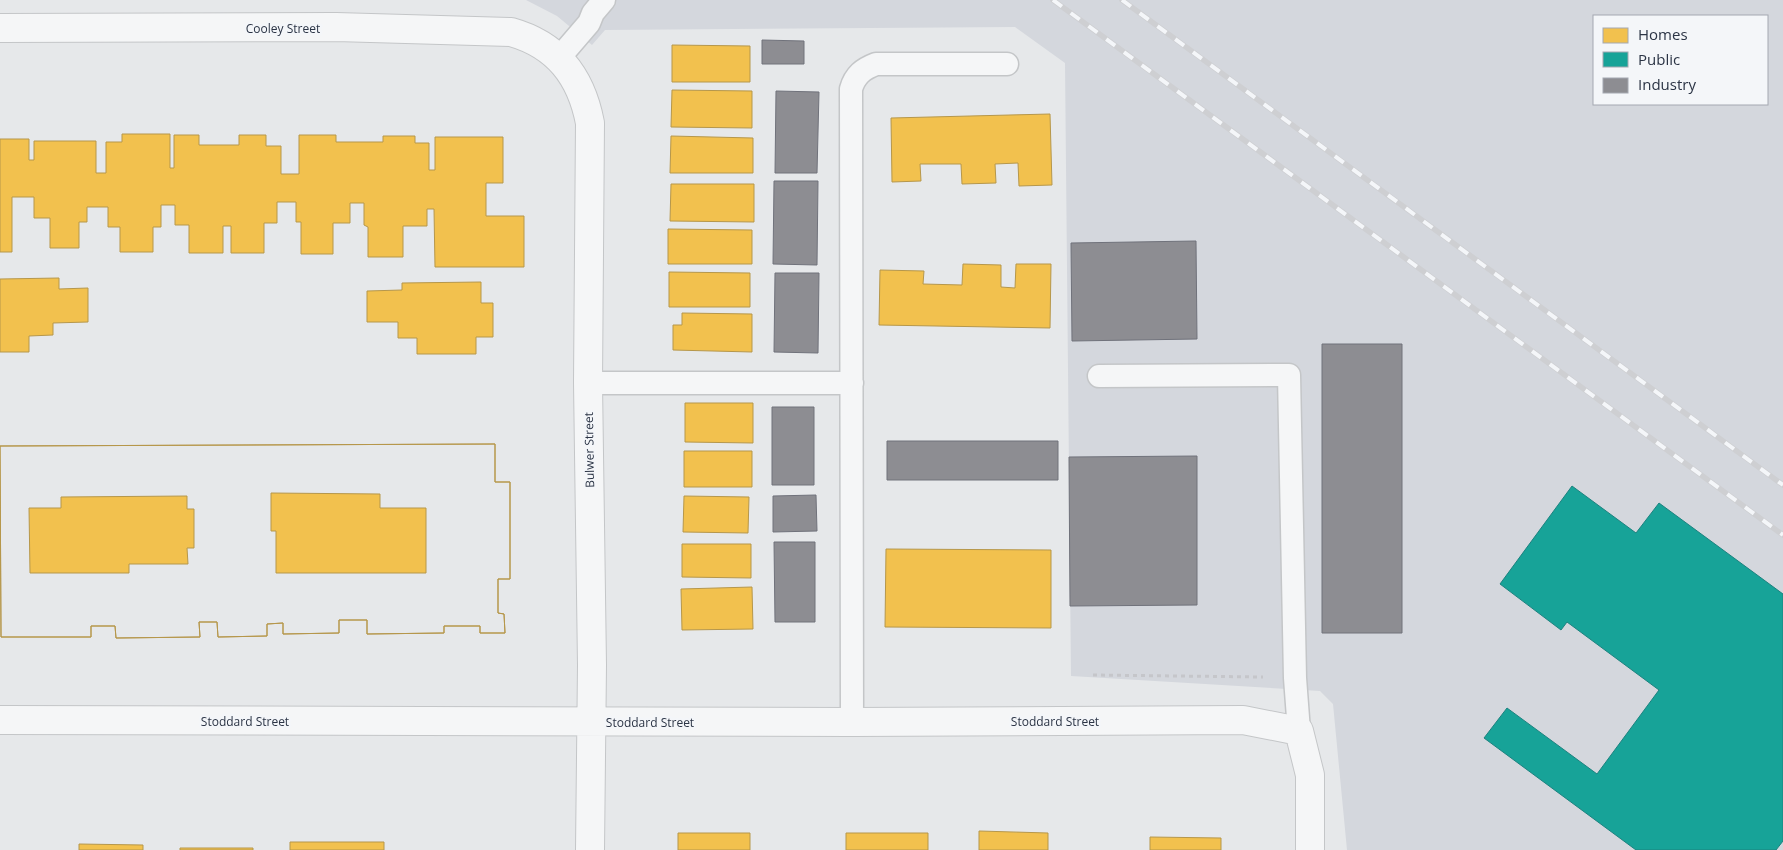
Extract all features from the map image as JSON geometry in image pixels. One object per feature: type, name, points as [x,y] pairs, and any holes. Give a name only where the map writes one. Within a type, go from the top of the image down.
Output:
[{"type":"street","name":"Cooley Street","points":[[0,28],[336,27],[511,32],[538,41],[559,58]]},
{"type":"street","name":"Bulwer Street","points":[[559,58],[571,75],[587,105],[590,123],[588,383],[592,665],[590,850]]},
{"type":"street","name":"Stoddard Street","points":[[0,720],[591,722],[1243,720],[1298,731]]},
{"type":"street","points":[[1298,731],[1310,775],[1310,850]]},
{"type":"lane","points":[[559,58],[589,22],[604,0]]},
{"type":"lane","points":[[852,722],[851,88],[854,81],[866,68],[876,64],[1008,64]]},
{"type":"lane","points":[[1099,376],[1290,376],[1295,678],[1298,731]]},
{"type":"lane","points":[[588,383],[852,383]]},
{"type":"path","points":[[1093,675],[1295,678]]},
{"type":"shaded area","points":[[526,0],[1783,0],[1783,850],[1347,850],[1333,704],[1320,691],[1071,676],[1065,63],[1015,27],[605,30],[592,45],[557,16]]},
{"type":"building: Homes","points":[[672,45],[750,46],[750,82],[672,82]]},
{"type":"building: Homes","points":[[672,90],[752,91],[752,128],[671,127]]},
{"type":"building: Homes","points":[[1050,114],[1052,185],[1019,186],[1018,163],[995,164],[996,183],[962,184],[961,164],[920,164],[921,181],[892,182],[891,118]]},
{"type":"building: Homes","points":[[122,134],[170,134],[170,168],[174,168],[174,135],[199,135],[199,145],[239,145],[239,135],[266,135],[266,146],[281,146],[281,174],[299,174],[299,135],[336,135],[336,142],[383,142],[383,136],[415,136],[415,143],[429,143],[429,170],[435,170],[435,137],[503,137],[503,183],[486,183],[486,216],[524,216],[524,267],[435,267],[434,209],[427,209],[427,226],[403,226],[403,257],[368,257],[368,227],[364,225],[364,203],[350,203],[350,223],[333,223],[333,254],[301,254],[301,222],[296,222],[296,202],[277,202],[277,223],[264,223],[264,253],[231,253],[231,226],[223,226],[223,253],[189,253],[189,225],[175,225],[175,205],[161,205],[161,227],[153,227],[153,252],[120,252],[120,227],[108,227],[108,207],[87,207],[87,222],[79,222],[79,248],[50,248],[50,218],[34,218],[34,197],[12,197],[12,252],[0,252],[0,139],[29,139],[29,160],[34,160],[34,141],[96,141],[96,173],[106,173],[106,142],[122,142]]},
{"type":"building: Homes","points":[[671,136],[753,138],[753,173],[670,173]]},
{"type":"building: Homes","points":[[671,184],[754,184],[754,222],[670,221]]},
{"type":"building: Homes","points":[[668,229],[752,230],[752,264],[668,264]]},
{"type":"building: Homes","points":[[963,264],[1001,265],[1001,287],[1015,288],[1016,264],[1051,264],[1050,328],[879,325],[880,270],[924,271],[923,284],[962,285]]},
{"type":"building: Homes","points":[[669,272],[750,273],[750,307],[669,307]]},
{"type":"building: Homes","points":[[59,278],[59,289],[88,288],[88,322],[53,323],[53,335],[29,336],[29,352],[0,352],[0,279]]},
{"type":"building: Homes","points":[[481,282],[481,303],[493,303],[493,337],[476,337],[476,354],[417,354],[417,338],[398,338],[398,322],[367,322],[367,291],[402,290],[402,283]]},
{"type":"building: Homes","points":[[682,313],[752,314],[752,352],[673,350],[673,325],[682,325]]},
{"type":"building: Homes","points":[[685,403],[753,403],[753,443],[685,442]]},
{"type":"building: Homes","points":[[495,444],[495,482],[510,482],[510,579],[498,579],[498,613],[504,614],[505,633],[480,633],[480,626],[444,626],[444,633],[367,634],[367,620],[339,620],[339,633],[283,634],[283,623],[267,624],[267,636],[218,637],[217,622],[199,622],[200,637],[116,638],[115,626],[91,626],[91,637],[1,637],[0,446]],"holes":[[[271,493],[380,494],[380,508],[426,508],[426,573],[276,573],[276,531],[271,531]],[[187,496],[187,509],[194,509],[194,548],[187,548],[188,564],[129,564],[129,573],[30,573],[29,508],[61,508],[61,497]]]},
{"type":"building: Homes","points":[[495,444],[495,482],[510,482],[510,579],[498,579],[498,613],[504,614],[505,633],[480,633],[480,626],[444,626],[444,633],[367,634],[367,620],[339,620],[339,633],[283,634],[283,623],[267,624],[267,636],[218,637],[217,622],[199,622],[200,637],[116,638],[115,626],[91,626],[91,637],[1,637],[0,446]]},
{"type":"building: Homes","points":[[684,451],[752,451],[752,487],[684,487]]},
{"type":"building: Homes","points":[[684,496],[749,497],[748,533],[683,532]]},
{"type":"building: Homes","points":[[682,544],[751,544],[751,578],[682,577]]},
{"type":"building: Homes","points":[[886,549],[1051,550],[1051,628],[885,627]]},
{"type":"building: Homes","points":[[752,587],[753,629],[682,630],[681,589]]},
{"type":"building: Homes","points":[[979,831],[1048,833],[1048,850],[979,850]]},
{"type":"building: Homes","points":[[678,833],[750,833],[750,850],[678,850]]},
{"type":"building: Homes","points":[[846,833],[928,833],[928,850],[846,850]]},
{"type":"building: Homes","points":[[1150,837],[1221,838],[1221,850],[1150,850]]},
{"type":"building: Homes","points":[[290,842],[384,842],[384,850],[290,850]]},
{"type":"building: Homes","points":[[79,844],[143,845],[143,850],[79,850]]},
{"type":"building: Homes","points":[[180,848],[253,848],[253,850],[180,850]]},
{"type":"building: Public","points":[[1572,486],[1636,533],[1659,503],[1783,594],[1783,841],[1776,850],[1636,850],[1484,738],[1507,708],[1597,774],[1659,690],[1567,622],[1561,630],[1500,584]]},
{"type":"building: Industry","points":[[762,40],[804,41],[804,64],[762,64]]},
{"type":"building: Industry","points":[[776,91],[819,92],[817,173],[775,173]]},
{"type":"building: Industry","points":[[774,181],[818,181],[817,265],[773,264]]},
{"type":"building: Industry","points":[[1196,241],[1197,339],[1072,341],[1071,243]]},
{"type":"building: Industry","points":[[775,273],[819,273],[818,353],[774,352]]},
{"type":"building: Industry","points":[[1322,344],[1402,344],[1402,633],[1322,633]]},
{"type":"building: Industry","points":[[772,407],[814,407],[814,485],[772,485]]},
{"type":"building: Industry","points":[[887,441],[1058,441],[1058,480],[887,480]]},
{"type":"building: Industry","points":[[1197,456],[1197,605],[1070,606],[1069,457]]},
{"type":"building: Industry","points":[[816,495],[817,531],[773,532],[773,496]]},
{"type":"building: Industry","points":[[774,542],[815,542],[815,622],[775,622]]},
{"type":"railway","points":[[1053,0],[1783,535]]},
{"type":"railway","points":[[1122,0],[1783,485]]}]
